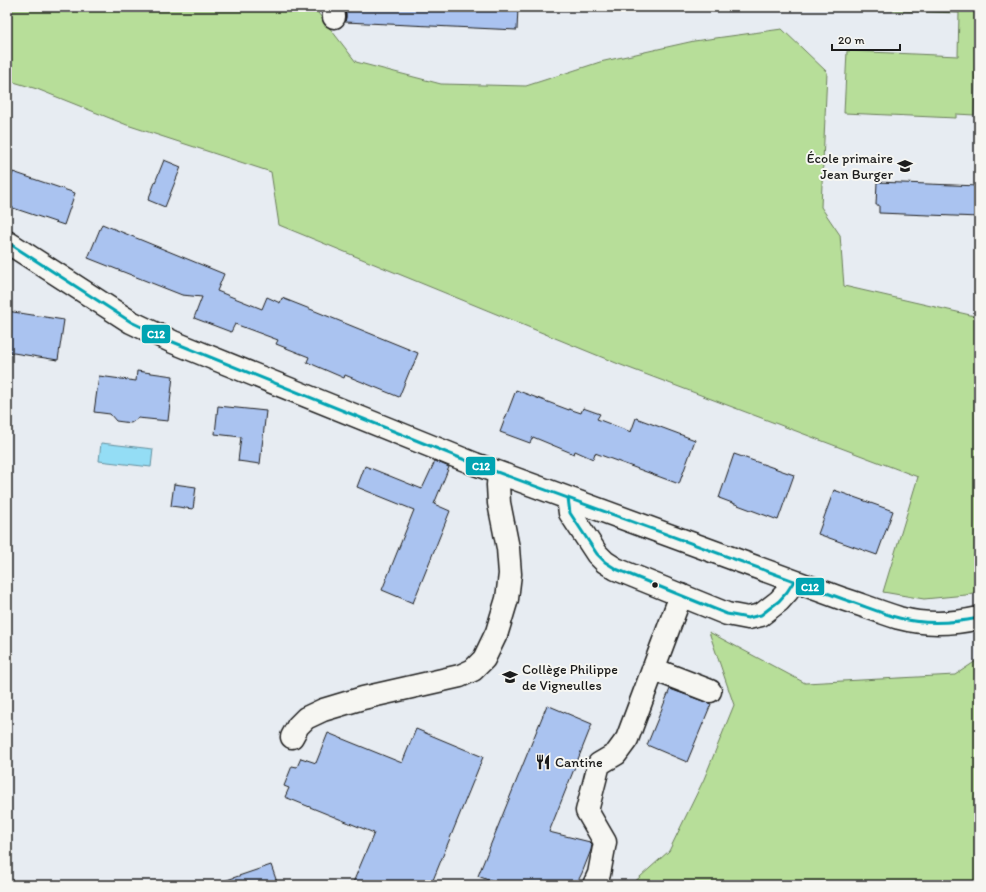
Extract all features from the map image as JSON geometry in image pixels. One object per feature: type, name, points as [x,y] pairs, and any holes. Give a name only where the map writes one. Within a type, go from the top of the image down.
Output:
[{"type":"street","points":[[7,242],[131,322],[180,345],[449,454],[794,581],[900,618],[942,623],[966,621],[979,618]]},
{"type":"street","points":[[292,737],[298,726],[306,718],[323,710],[363,698],[460,676],[473,670],[484,659],[497,632],[507,599],[510,574],[508,548],[499,503],[499,473]]},
{"type":"street","points":[[568,498],[570,513],[597,554],[605,562],[616,569],[727,614],[748,618],[761,615],[787,592],[794,581]]},
{"type":"street","points":[[594,885],[599,874],[605,842],[587,811],[599,764],[616,754],[627,739],[681,595]]},
{"type":"street","points":[[653,669],[710,691]]},
{"type":"green space","points":[[7,7],[291,7],[315,9],[356,62],[441,84],[526,86],[600,62],[694,41],[782,29],[827,72],[821,207],[840,235],[844,286],[979,317],[979,591],[966,595],[924,599],[883,592],[918,477],[621,365],[279,225],[271,172],[127,125],[37,89],[7,80]]},
{"type":"green space","points":[[874,7],[977,7],[974,115],[956,114],[956,118],[844,113],[847,51],[958,56],[959,13],[874,10]]},
{"type":"green space","points":[[709,632],[805,683],[955,675],[979,659],[979,885],[631,885],[669,851],[704,779],[734,705]]},
{"type":"water","points":[[101,443],[153,449],[151,467],[99,461]]},
{"type":"building","points":[[346,7],[518,7],[517,30],[345,22]]},
{"type":"building","points":[[164,160],[181,167],[165,207],[148,200]]},
{"type":"building","points":[[13,172],[75,193],[64,225],[7,206],[7,191]]},
{"type":"building","points":[[877,182],[979,186],[979,217],[879,213],[879,205],[876,205]]},
{"type":"building","points":[[102,224],[224,274],[217,291],[262,309],[267,297],[280,303],[282,298],[418,353],[399,397],[345,375],[344,378],[307,362],[309,357],[276,344],[278,340],[235,324],[231,332],[194,318],[202,297],[182,295],[88,258]]},
{"type":"building","points":[[7,311],[64,320],[58,360],[7,352]]},
{"type":"building","points":[[137,371],[173,376],[168,421],[138,418],[131,423],[116,421],[110,414],[94,412],[99,376],[136,381]]},
{"type":"building","points":[[516,390],[569,410],[581,413],[583,408],[600,414],[597,419],[631,432],[636,418],[695,440],[679,484],[595,453],[593,459],[575,451],[574,454],[533,437],[530,443],[500,432]]},
{"type":"building","points":[[218,406],[266,411],[260,464],[238,461],[241,437],[215,434]]},
{"type":"building","points":[[734,454],[794,475],[778,520],[719,498]]},
{"type":"building","points":[[435,461],[449,467],[434,504],[450,511],[413,603],[382,590],[414,510],[357,487],[365,466],[422,489]]},
{"type":"building","points":[[174,484],[196,487],[193,509],[171,506]]},
{"type":"building","points":[[834,490],[893,511],[877,555],[818,534]]},
{"type":"building","points":[[670,689],[711,704],[687,762],[647,745]]},
{"type":"building","points":[[547,705],[592,724],[549,832],[590,842],[592,844],[591,850],[576,885],[501,885],[478,876]]},
{"type":"building","points":[[416,729],[483,757],[431,885],[352,885],[374,833],[285,797],[289,788],[284,786],[292,766],[297,767],[301,758],[316,763],[328,733],[402,763]]},
{"type":"building","points":[[271,865],[278,885],[221,885],[221,882]]},
{"type":"transit line","name":"C12","points":[[7,242],[131,322],[173,342],[475,464],[892,616],[919,622],[949,622],[979,618]]},
{"type":"transit line","name":"C12","points":[[568,498],[570,513],[597,554],[605,562],[616,569],[727,614],[748,618],[761,615],[779,601],[794,581]]},
{"type":"place","name":"École primaire Jean Burger","points":[[905,166]]},
{"type":"place","name":"Collège Philippe de Vigneulles","points":[[510,677]]},
{"type":"place","name":"Cantine","points":[[543,762]]}]
